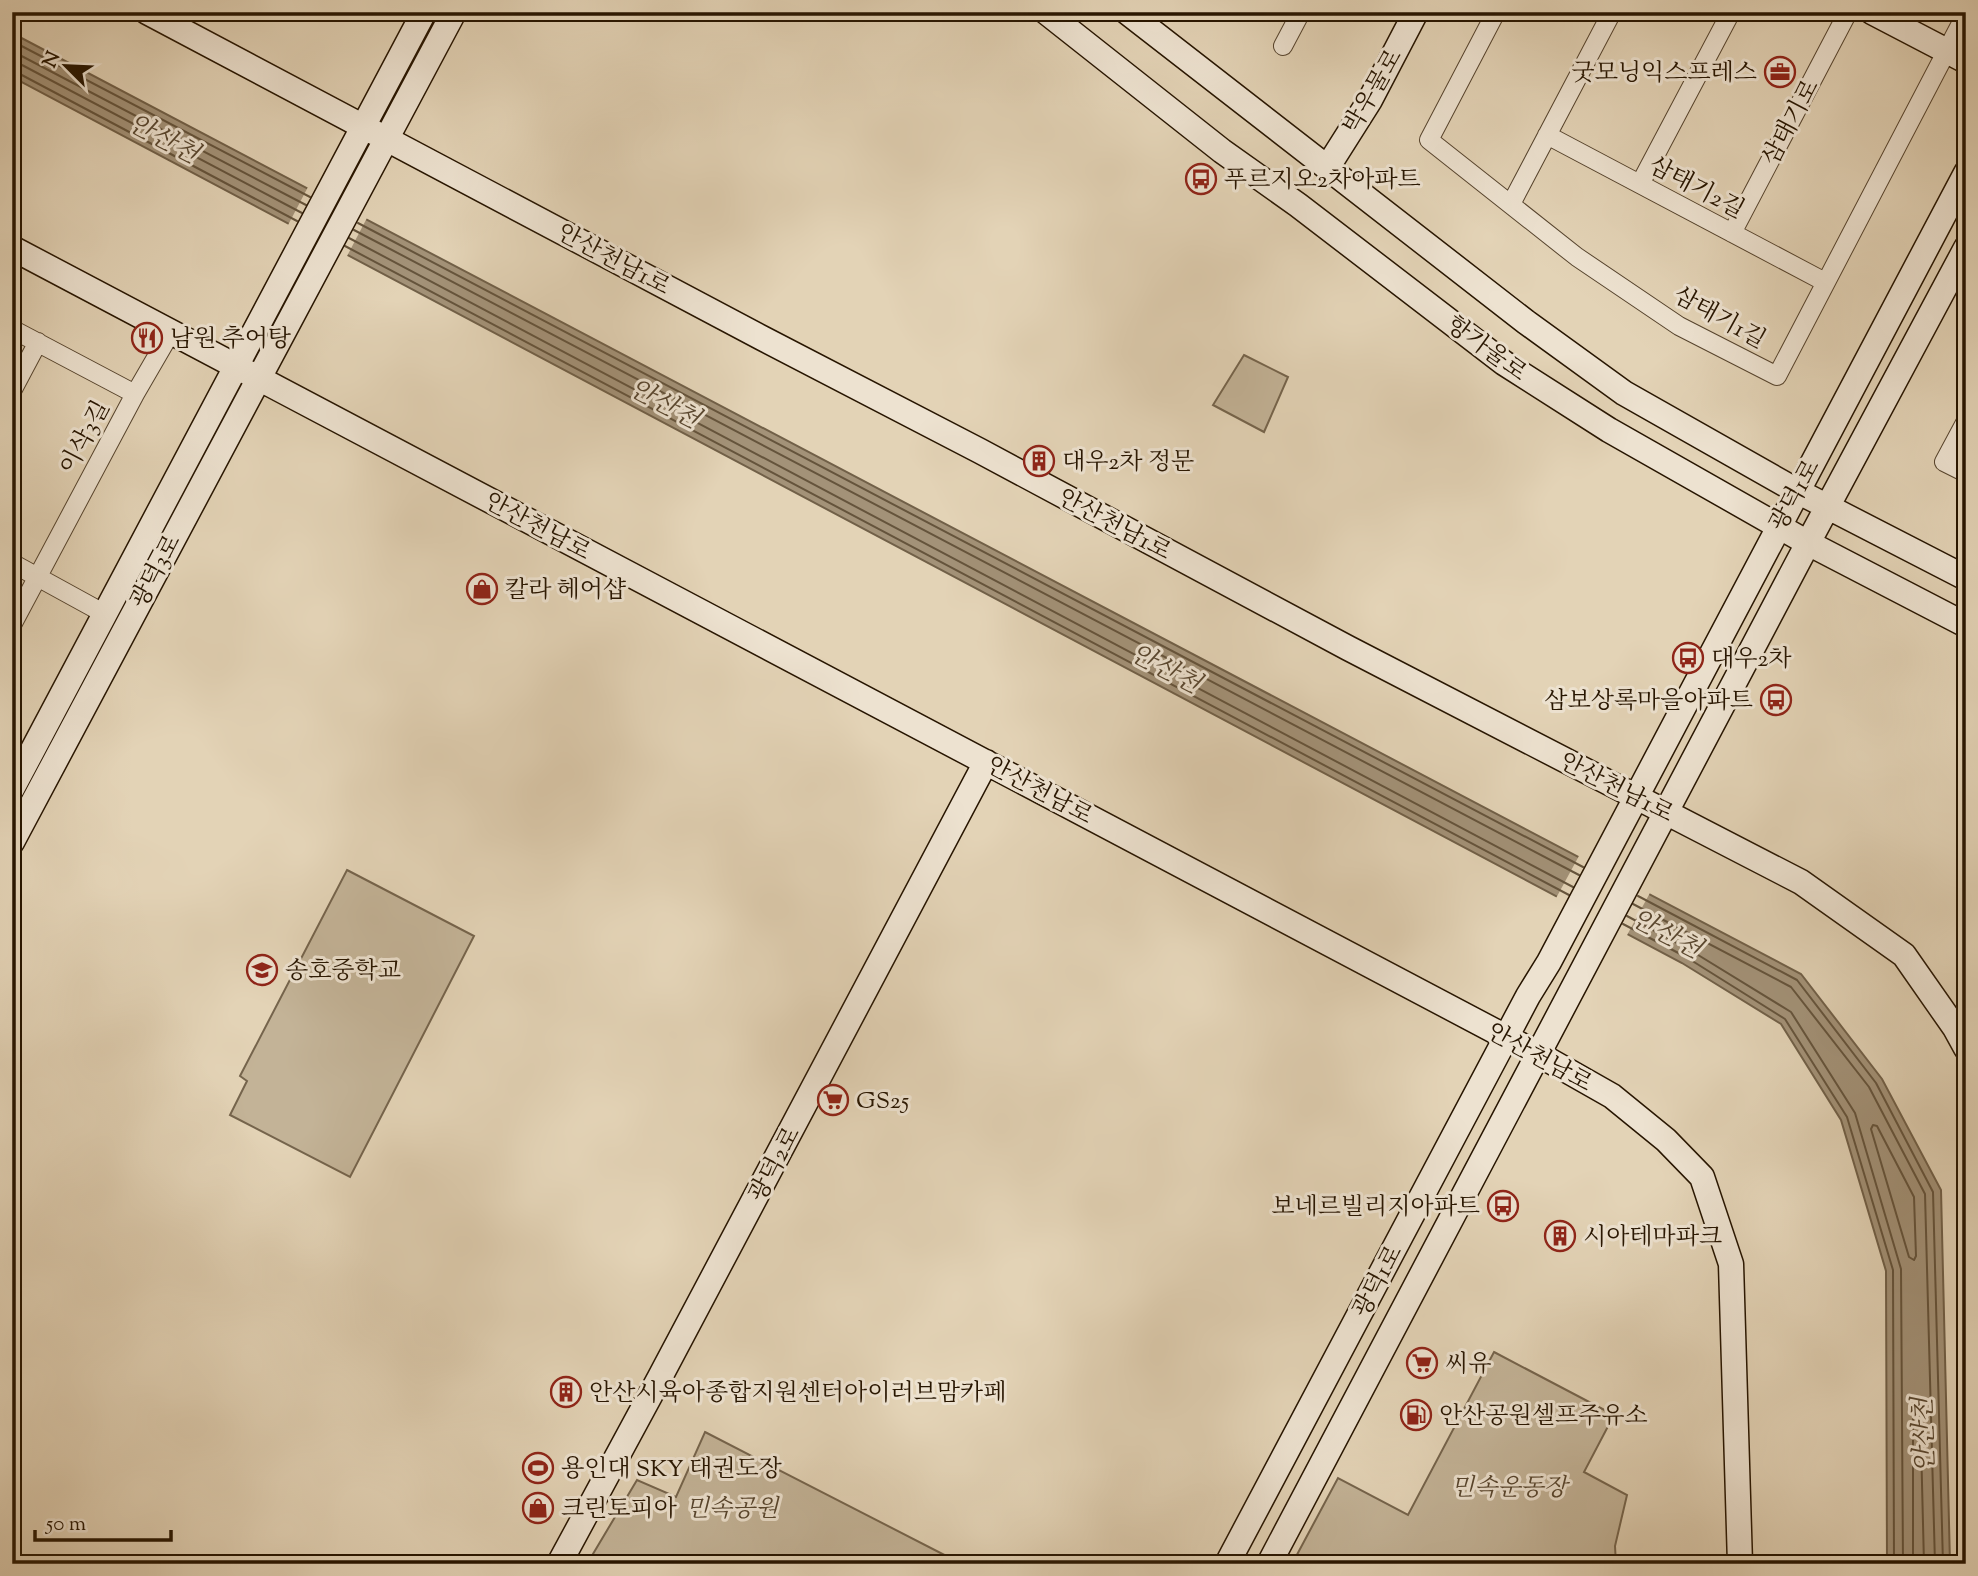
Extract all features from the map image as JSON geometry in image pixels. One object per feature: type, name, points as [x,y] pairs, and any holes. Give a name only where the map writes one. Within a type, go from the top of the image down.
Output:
[{"type":"street","name":"안산천남1로","points":[[147,12],[176,19],[358,137],[992,457],[1557,758],[1636,795],[1801,881],[1903,956],[1955,1028],[1966,1048]]},
{"type":"street","points":[[288,296],[358,137],[424,12]]},
{"type":"street","points":[[288,296],[381,149],[454,12]]},
{"type":"street","name":"항가울로","points":[[1046,12],[1222,151],[1504,363],[1609,430],[1808,543],[1966,625]]},
{"type":"street","name":"항가울로","points":[[1127,12],[1526,322],[1624,393],[1797,491],[1966,578]]},
{"type":"street","points":[[1283,46],[1301,12]]},
{"type":"street","name":"박우물로","points":[[1327,168],[1370,100],[1416,12]]},
{"type":"street","name":"삼태기1길","points":[[1496,12],[1429,140],[1577,257],[1679,326],[1777,376],[1825,282],[1956,56],[1966,14]]},
{"type":"street","points":[[1511,204],[1612,12]]},
{"type":"street","points":[[1640,184],[1731,12]]},
{"type":"street","name":"삼태기로","points":[[1732,233],[1847,12]]},
{"type":"street","points":[[1872,12],[1956,56]]},
{"type":"street","name":"삼태기2길","points":[[1547,135],[1825,282]]},
{"type":"street","name":"광덕1로","points":[[1227,1564],[1966,173]]},
{"type":"street","name":"안산천남로","points":[[12,248],[1538,1054],[1612,1096],[1666,1140],[1702,1177],[1731,1264],[1740,1564]]},
{"type":"street","name":"광덕1로","points":[[1269,1564],[1653,834],[1966,248]]},
{"type":"street","name":"광덕3로","points":[[12,789],[235,367],[288,296]]},
{"type":"street","name":"광덕3로","points":[[12,842],[258,377],[288,296]]},
{"type":"street","name":"이삭3길","points":[[12,328],[135,394],[12,625]]},
{"type":"street","points":[[135,394],[171,332]]},
{"type":"street","points":[[12,391],[38,342]]},
{"type":"street","points":[[1966,421],[1944,462],[1966,473]]},
{"type":"street","points":[[12,563],[105,614]]},
{"type":"street","name":"광덕2로","points":[[559,1564],[986,762]]},
{"type":"green space","points":[[1244,355],[1288,377],[1264,432],[1213,405]]},
{"type":"green space","points":[[347,870],[474,936],[350,1177],[230,1115],[247,1081],[240,1076]]},
{"type":"green space","name":"민속운동장","points":[[1494,1352],[1614,1415],[1584,1472],[1627,1495],[1615,1546],[1616,1564],[1292,1564],[1338,1478],[1408,1515]]},
{"type":"green space","name":"민속공원","points":[[705,1432],[962,1564],[587,1564],[637,1480],[676,1497]]},
{"type":"water","name":"안산천","points":[[12,33],[1801,974],[1882,1079],[1941,1190],[1950,1564],[1887,1564],[1886,1271],[1841,1120],[1781,1024],[1682,963],[12,77]]},
{"type":"pier","points":[[309,185],[368,216],[346,258],[287,227]]},
{"type":"pier","points":[[1580,854],[1651,891],[1626,937],[1555,900]]},
{"type":"place","name":"굿모닝익스프레스","points":[[1780,72]]},
{"type":"place","name":"푸르지오2차아파트","points":[[1201,179]]},
{"type":"place","name":"남원 추어탕","points":[[147,338]]},
{"type":"place","name":"대우2차 정문","points":[[1039,461]]},
{"type":"place","name":"칼라 헤어샵","points":[[482,589]]},
{"type":"place","name":"대우2차","points":[[1688,658]]},
{"type":"place","name":"삼보상록마을아파트","points":[[1776,700]]},
{"type":"place","name":"송호중학교","points":[[262,970]]},
{"type":"place","name":"GS25","points":[[833,1100]]},
{"type":"place","name":"보네르빌리지아파트","points":[[1503,1206]]},
{"type":"place","name":"시아테마파크","points":[[1560,1236]]},
{"type":"place","name":"씨유","points":[[1422,1363]]},
{"type":"place","name":"안산시육아종합지원센터아이러브맘카페","points":[[566,1392]]},
{"type":"place","name":"안산공원셀프주유소","points":[[1416,1415]]},
{"type":"place","name":"용인대 SKY 태권도장","points":[[538,1468]]},
{"type":"place","name":"크린토피아","points":[[538,1508]]}]
